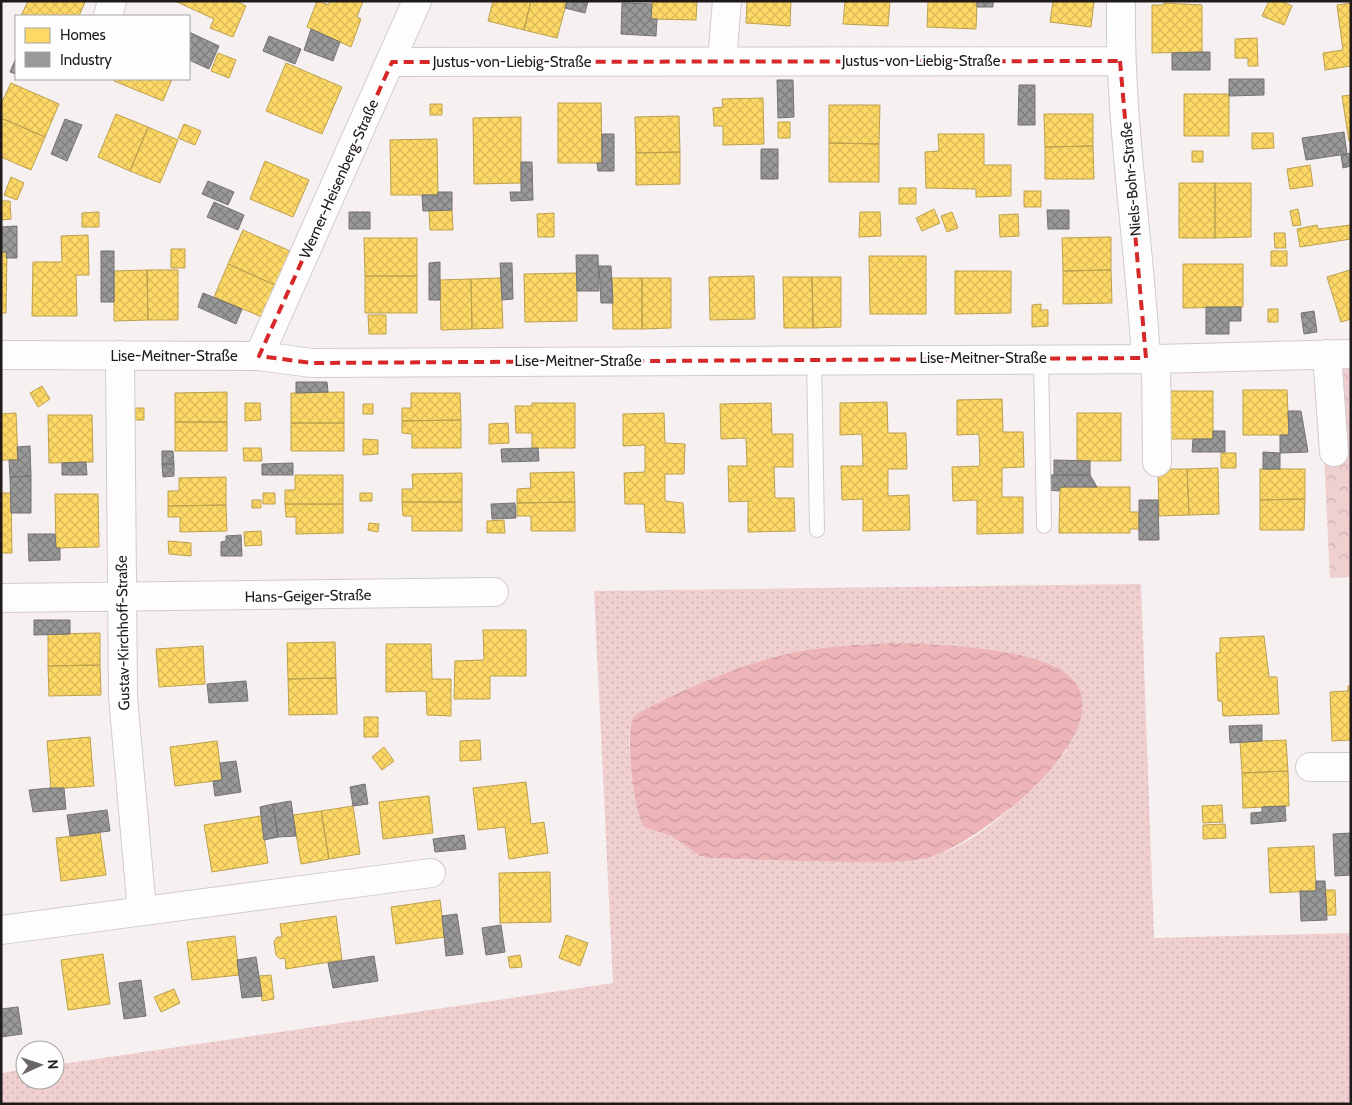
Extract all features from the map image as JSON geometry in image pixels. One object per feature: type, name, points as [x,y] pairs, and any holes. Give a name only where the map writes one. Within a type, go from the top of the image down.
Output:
[{"type":"street","points":[[108,15],[112,1]]},
{"type":"street","name":"Werner-Heisenberg-Straße","points":[[259,356],[418,1]]},
{"type":"street","points":[[722,61],[727,1]]},
{"type":"street","name":"Niels-Bohr-Straße","points":[[1121,1],[1120,61],[1143,301],[1151,358]]},
{"type":"street","name":"Justus-von-Liebig-Straße","points":[[392,62],[1120,61]]},
{"type":"street","name":"Lise-Meitner-Straße","points":[[1,355],[259,356],[312,363],[1151,358],[1339,354],[1334,452]]},
{"type":"street","name":"Gustav-Kirchhoff-Straße","points":[[120,355],[123,697],[142,911]]},
{"type":"street","points":[[1151,358],[1157,462]]},
{"type":"street","name":"Hans-Geiger-Straße","points":[[1,598],[121,599],[494,592]]},
{"type":"street","points":[[1310,768],[1351,767]]},
{"type":"street","points":[[1,930],[431,873]]},
{"type":"lane","points":[[1041,358],[1044,526]]},
{"type":"lane","points":[[814,360],[818,530]]},
{"type":"highlighted area","points":[[1120,61],[1146,358],[312,363],[259,356],[392,62]]},
{"type":"green space","points":[[1319,354],[1351,354],[1351,577],[1330,578]]},
{"type":"green space","points":[[1141,584],[1154,938],[1351,933],[1351,1104],[1,1104],[1,1073],[15,1071],[15,1090],[65,1090],[65,1064],[613,983],[594,591]],"holes":[[[893,643],[981,650],[1034,660],[1067,750],[1002,816],[972,838],[942,853],[912,860],[867,862],[789,861],[700,856],[671,836],[645,827],[633,775],[629,746],[631,724],[640,712],[710,679],[782,655],[837,646]]]},
{"type":"water","points":[[893,643],[961,646],[1016,654],[1040,661],[1060,670],[1074,681],[1082,704],[1077,730],[1060,758],[1036,785],[1007,811],[978,832],[951,848],[930,857],[899,862],[711,858],[700,856],[671,836],[644,827],[640,819],[634,793],[630,746],[631,724],[640,712],[710,679],[782,655],[823,648]]},
{"type":"building: Homes","points":[[28,1],[85,2],[79,15],[21,15]]},
{"type":"building: Homes","points":[[175,1],[236,1],[246,6],[233,37],[210,28],[214,19]]},
{"type":"building: Homes","points":[[317,1],[329,5],[330,1],[363,1],[357,17],[361,19],[351,47],[307,27]]},
{"type":"building: Homes","points":[[493,1],[531,1],[524,30],[488,21]]},
{"type":"building: Homes","points":[[531,1],[567,1],[557,38],[524,30]]},
{"type":"building: Homes","points":[[652,1],[697,1],[696,20],[651,19]]},
{"type":"building: Homes","points":[[742,1],[791,1],[790,26],[746,23],[747,2]]},
{"type":"building: Homes","points":[[845,1],[890,1],[888,26],[843,24]]},
{"type":"building: Homes","points":[[928,1],[977,1],[976,29],[927,27]]},
{"type":"building: Homes","points":[[1053,1],[1094,1],[1091,27],[1050,22]]},
{"type":"building: Homes","points":[[1269,1],[1282,1],[1292,6],[1284,25],[1262,16]]},
{"type":"building: Homes","points":[[1164,3],[1202,5],[1202,52],[1152,53],[1152,5],[1162,5]]},
{"type":"building: Homes","points":[[1351,3],[1351,66],[1325,70],[1323,53],[1343,50],[1337,5]]},
{"type":"building: Homes","points":[[1257,38],[1258,66],[1248,66],[1248,58],[1235,58],[1235,39]]},
{"type":"building: Homes","points":[[218,53],[236,60],[229,78],[211,71]]},
{"type":"building: Homes","points":[[286,63],[342,87],[322,134],[266,111]]},
{"type":"building: Homes","points":[[114,80],[172,80],[163,101]]},
{"type":"building: Homes","points":[[11,83],[59,104],[45,137],[1,118],[1,104]]},
{"type":"building: Homes","points":[[1184,94],[1229,94],[1229,136],[1184,136]]},
{"type":"building: Homes","points":[[1351,95],[1351,141],[1349,141],[1342,96]]},
{"type":"building: Homes","points":[[763,98],[764,144],[723,145],[723,126],[714,126],[713,108],[723,107],[722,99]]},
{"type":"building: Homes","points":[[558,103],[601,103],[602,163],[558,163]]},
{"type":"building: Homes","points":[[430,104],[442,104],[442,115],[430,115]]},
{"type":"building: Homes","points":[[829,105],[880,105],[879,144],[829,143]]},
{"type":"building: Homes","points":[[116,114],[148,127],[130,171],[98,157]]},
{"type":"building: Homes","points":[[1044,114],[1093,114],[1093,146],[1045,147]]},
{"type":"building: Homes","points":[[679,116],[680,152],[636,153],[635,117]]},
{"type":"building: Homes","points":[[521,117],[521,183],[474,184],[473,118]]},
{"type":"building: Homes","points":[[1,118],[45,137],[31,170],[1,157]]},
{"type":"building: Homes","points":[[778,122],[790,122],[790,138],[778,138]]},
{"type":"building: Homes","points":[[184,124],[201,131],[195,145],[178,138]]},
{"type":"building: Homes","points":[[148,127],[178,140],[160,183],[130,171]]},
{"type":"building: Homes","points":[[1252,133],[1273,133],[1274,148],[1252,149]]},
{"type":"building: Homes","points":[[938,134],[984,134],[984,165],[1011,165],[1011,196],[976,197],[976,189],[926,188],[925,152],[939,151]]},
{"type":"building: Homes","points":[[437,139],[438,195],[391,195],[390,140]]},
{"type":"building: Homes","points":[[829,143],[879,144],[879,182],[829,182]]},
{"type":"building: Homes","points":[[1093,146],[1094,179],[1045,179],[1045,147]]},
{"type":"building: Homes","points":[[1192,151],[1203,151],[1203,162],[1192,162]]},
{"type":"building: Homes","points":[[680,152],[680,184],[636,185],[636,153]]},
{"type":"building: Homes","points":[[265,161],[309,180],[293,217],[250,199]]},
{"type":"building: Homes","points":[[1310,165],[1313,186],[1290,189],[1287,169]]},
{"type":"building: Homes","points":[[11,177],[24,183],[17,200],[4,195]]},
{"type":"building: Homes","points":[[1179,183],[1215,183],[1215,238],[1179,238]]},
{"type":"building: Homes","points":[[1215,183],[1251,183],[1251,237],[1215,238]]},
{"type":"building: Homes","points":[[899,188],[916,188],[916,204],[899,204]]},
{"type":"building: Homes","points":[[1024,191],[1041,191],[1041,207],[1024,207]]},
{"type":"building: Homes","points":[[1,201],[10,201],[11,219],[1,220]]},
{"type":"building: Homes","points":[[934,209],[940,223],[922,231],[916,218]]},
{"type":"building: Homes","points":[[1298,209],[1301,225],[1293,226],[1290,211]]},
{"type":"building: Homes","points":[[452,210],[453,230],[430,230],[429,211]]},
{"type":"building: Homes","points":[[99,212],[99,227],[82,227],[82,213]]},
{"type":"building: Homes","points":[[860,212],[880,212],[881,236],[859,237]]},
{"type":"building: Homes","points":[[952,212],[958,228],[947,232],[941,216]]},
{"type":"building: Homes","points":[[554,213],[554,237],[538,237],[537,214]]},
{"type":"building: Homes","points":[[1018,214],[1019,236],[1000,237],[999,215]]},
{"type":"building: Homes","points":[[1317,225],[1318,229],[1351,225],[1351,239],[1300,247],[1297,229]]},
{"type":"building: Homes","points":[[243,230],[290,251],[275,285],[228,264]]},
{"type":"building: Homes","points":[[1274,233],[1285,233],[1286,248],[1275,248]]},
{"type":"building: Homes","points":[[88,235],[89,275],[76,275],[77,316],[32,316],[33,262],[62,262],[61,236]]},
{"type":"building: Homes","points":[[1111,237],[1111,270],[1063,271],[1062,238]]},
{"type":"building: Homes","points":[[364,238],[417,238],[417,276],[365,276]]},
{"type":"building: Homes","points":[[171,249],[185,249],[185,268],[171,268]]},
{"type":"building: Homes","points":[[1271,251],[1287,251],[1287,266],[1271,266]]},
{"type":"building: Homes","points":[[1,252],[7,252],[6,313],[1,313]]},
{"type":"building: Homes","points":[[869,256],[926,256],[926,314],[870,314]]},
{"type":"building: Homes","points":[[228,264],[275,285],[262,317],[214,297]]},
{"type":"building: Homes","points":[[1183,264],[1243,264],[1243,307],[1183,308]]},
{"type":"building: Homes","points":[[147,270],[148,320],[114,321],[114,271]]},
{"type":"building: Homes","points":[[147,270],[178,270],[178,320],[148,320]]},
{"type":"building: Homes","points":[[1111,270],[1112,303],[1063,304],[1063,271]]},
{"type":"building: Homes","points":[[1350,270],[1351,319],[1341,322],[1327,277]]},
{"type":"building: Homes","points":[[955,271],[1011,271],[1011,313],[955,314]]},
{"type":"building: Homes","points":[[577,273],[577,321],[525,322],[524,274]]},
{"type":"building: Homes","points":[[365,276],[417,276],[417,313],[365,313]]},
{"type":"building: Homes","points":[[754,276],[755,319],[710,320],[709,277]]},
{"type":"building: Homes","points":[[783,277],[812,277],[813,328],[784,328]]},
{"type":"building: Homes","points":[[812,277],[841,277],[841,327],[813,328]]},
{"type":"building: Homes","points":[[501,278],[503,328],[472,329],[471,279]]},
{"type":"building: Homes","points":[[612,278],[642,278],[642,329],[613,329]]},
{"type":"building: Homes","points":[[642,278],[671,278],[671,328],[642,329]]},
{"type":"building: Homes","points":[[471,279],[472,329],[441,330],[440,280]]},
{"type":"building: Homes","points":[[1041,304],[1041,310],[1048,310],[1048,326],[1032,327],[1032,305]]},
{"type":"building: Homes","points":[[1268,309],[1278,309],[1278,322],[1268,322]]},
{"type":"building: Homes","points":[[368,315],[386,315],[386,334],[369,334]]},
{"type":"building: Homes","points":[[42,386],[50,399],[38,407],[30,393]]},
{"type":"building: Homes","points":[[1243,390],[1287,390],[1289,435],[1243,435]]},
{"type":"building: Homes","points":[[1168,391],[1213,391],[1213,439],[1168,439]]},
{"type":"building: Homes","points":[[227,392],[227,422],[175,422],[175,393]]},
{"type":"building: Homes","points":[[344,392],[344,423],[291,423],[291,393]]},
{"type":"building: Homes","points":[[411,393],[460,393],[461,420],[402,421],[402,408],[411,408]]},
{"type":"building: Homes","points":[[1002,399],[1003,432],[1023,432],[1024,467],[1002,468],[1002,497],[1023,497],[1023,533],[977,534],[977,500],[953,501],[952,467],[980,466],[979,434],[957,435],[957,400]]},
{"type":"building: Homes","points":[[887,402],[888,433],[906,433],[907,469],[888,469],[888,496],[909,495],[910,530],[863,531],[863,499],[842,500],[841,466],[863,466],[862,434],[840,435],[840,403]]},
{"type":"building: Homes","points":[[245,403],[260,403],[261,420],[245,421]]},
{"type":"building: Homes","points":[[532,403],[575,403],[575,448],[532,448],[532,433],[516,433],[515,406],[532,406]]},
{"type":"building: Homes","points":[[771,403],[772,434],[793,434],[793,467],[774,467],[775,498],[794,498],[795,531],[748,532],[748,501],[729,502],[728,466],[747,466],[746,438],[721,439],[720,404]]},
{"type":"building: Homes","points":[[363,404],[373,404],[373,414],[363,414]]},
{"type":"building: Homes","points":[[135,408],[144,408],[144,420],[135,420]]},
{"type":"building: Homes","points":[[16,413],[18,460],[1,460],[1,414]]},
{"type":"building: Homes","points":[[664,413],[665,443],[685,444],[684,474],[665,474],[665,501],[683,503],[685,533],[646,532],[644,504],[625,504],[624,473],[645,472],[645,445],[623,446],[623,414]]},
{"type":"building: Homes","points":[[1077,413],[1121,413],[1121,461],[1077,461]]},
{"type":"building: Homes","points":[[48,415],[92,415],[93,462],[49,463]]},
{"type":"building: Homes","points":[[461,420],[461,448],[412,448],[412,434],[402,433],[402,421]]},
{"type":"building: Homes","points":[[175,422],[227,422],[227,451],[175,451]]},
{"type":"building: Homes","points":[[291,423],[344,423],[344,451],[291,451]]},
{"type":"building: Homes","points":[[508,423],[509,443],[489,444],[489,424]]},
{"type":"building: Homes","points":[[363,439],[378,440],[378,454],[363,455]]},
{"type":"building: Homes","points":[[243,448],[261,448],[262,461],[244,461]]},
{"type":"building: Homes","points":[[1221,453],[1236,453],[1236,468],[1221,468]]},
{"type":"building: Homes","points":[[1218,468],[1219,514],[1189,515],[1187,469]]},
{"type":"building: Homes","points":[[1158,469],[1187,469],[1189,515],[1159,516]]},
{"type":"building: Homes","points":[[1260,469],[1305,469],[1305,499],[1260,500]]},
{"type":"building: Homes","points":[[574,472],[575,502],[517,503],[517,489],[531,488],[530,473]]},
{"type":"building: Homes","points":[[462,473],[462,502],[402,502],[402,489],[413,489],[412,474]]},
{"type":"building: Homes","points":[[295,475],[343,475],[343,504],[285,504],[285,490],[295,490]]},
{"type":"building: Homes","points":[[226,477],[226,505],[168,506],[168,491],[179,491],[179,478]]},
{"type":"building: Homes","points":[[1060,487],[1130,487],[1130,512],[1139,512],[1139,529],[1130,529],[1130,533],[1059,533]]},
{"type":"building: Homes","points":[[1,493],[11,493],[12,553],[1,553]]},
{"type":"building: Homes","points":[[263,493],[275,493],[275,504],[263,504]]},
{"type":"building: Homes","points":[[360,493],[372,493],[372,501],[360,501]]},
{"type":"building: Homes","points":[[55,494],[98,494],[99,547],[56,548]]},
{"type":"building: Homes","points":[[1305,499],[1304,530],[1260,530],[1260,500]]},
{"type":"building: Homes","points":[[252,500],[261,500],[261,508],[252,508]]},
{"type":"building: Homes","points":[[402,502],[462,502],[462,531],[412,531],[412,516],[403,516]]},
{"type":"building: Homes","points":[[575,502],[575,531],[531,531],[531,516],[517,516],[517,503]]},
{"type":"building: Homes","points":[[285,504],[343,504],[343,533],[296,534],[296,517],[286,517]]},
{"type":"building: Homes","points":[[226,505],[227,531],[180,532],[180,517],[168,517],[168,506]]},
{"type":"building: Homes","points":[[504,520],[505,533],[487,533],[487,521]]},
{"type":"building: Homes","points":[[369,523],[379,524],[378,532],[368,530]]},
{"type":"building: Homes","points":[[261,531],[262,545],[245,546],[244,532]]},
{"type":"building: Homes","points":[[168,541],[191,543],[191,556],[169,554]]},
{"type":"building: Homes","points":[[483,630],[526,630],[526,676],[490,676],[490,699],[454,699],[455,661],[484,660]]},
{"type":"building: Homes","points":[[100,633],[100,665],[48,666],[48,634]]},
{"type":"building: Homes","points":[[1264,636],[1269,677],[1277,677],[1279,714],[1223,716],[1222,701],[1218,701],[1216,653],[1220,653],[1220,638]]},
{"type":"building: Homes","points":[[335,642],[336,678],[288,679],[287,643]]},
{"type":"building: Homes","points":[[386,644],[431,644],[432,679],[451,679],[451,716],[427,715],[426,691],[386,692]]},
{"type":"building: Homes","points":[[203,646],[205,684],[159,687],[156,649]]},
{"type":"building: Homes","points":[[100,665],[101,695],[49,696],[48,666]]},
{"type":"building: Homes","points":[[336,678],[337,714],[289,715],[288,679]]},
{"type":"building: Homes","points":[[1348,686],[1351,686],[1351,742],[1350,740],[1332,741],[1330,692],[1348,691]]},
{"type":"building: Homes","points":[[364,717],[378,717],[378,737],[364,737]]},
{"type":"building: Homes","points":[[90,737],[94,786],[51,789],[47,741]]},
{"type":"building: Homes","points":[[480,740],[481,760],[460,761],[460,741]]},
{"type":"building: Homes","points":[[1286,740],[1288,771],[1242,773],[1240,742]]},
{"type":"building: Homes","points":[[217,741],[222,780],[175,786],[170,747]]},
{"type":"building: Homes","points":[[384,747],[394,761],[382,770],[372,757]]},
{"type":"building: Homes","points":[[1288,771],[1289,806],[1243,808],[1242,773]]},
{"type":"building: Homes","points":[[526,782],[531,824],[544,822],[548,853],[509,859],[505,827],[478,830],[473,788]]},
{"type":"building: Homes","points":[[429,796],[433,833],[383,839],[379,802]]},
{"type":"building: Homes","points":[[1222,805],[1223,822],[1203,823],[1202,806]]},
{"type":"building: Homes","points":[[353,806],[360,854],[329,859],[321,811]]},
{"type":"building: Homes","points":[[321,811],[329,859],[301,864],[293,815]]},
{"type":"building: Homes","points":[[261,816],[268,863],[212,872],[204,825]]},
{"type":"building: Homes","points":[[1225,824],[1226,838],[1203,839],[1203,825]]},
{"type":"building: Homes","points":[[100,833],[106,875],[61,881],[56,838]]},
{"type":"building: Homes","points":[[1314,846],[1316,891],[1270,893],[1268,848]]},
{"type":"building: Homes","points":[[550,872],[551,922],[500,923],[499,873]]},
{"type":"building: Homes","points":[[1325,890],[1335,890],[1336,915],[1327,915]]},
{"type":"building: Homes","points":[[440,900],[445,937],[396,944],[391,907]]},
{"type":"building: Homes","points":[[336,916],[342,960],[286,969],[285,958],[280,959],[276,955],[274,942],[277,937],[282,937],[280,924]]},
{"type":"building: Homes","points":[[566,935],[588,943],[580,966],[559,958]]},
{"type":"building: Homes","points":[[235,936],[239,975],[192,980],[187,942]]},
{"type":"building: Homes","points":[[103,954],[110,1004],[68,1010],[61,960]]},
{"type":"building: Homes","points":[[520,955],[522,967],[510,968],[508,957]]},
{"type":"building: Homes","points":[[271,975],[274,999],[262,1001],[259,976]]},
{"type":"building: Homes","points":[[174,989],[180,1003],[161,1012],[154,997]]},
{"type":"building: Industry","points":[[567,1],[588,1],[585,13],[565,8]]},
{"type":"building: Industry","points":[[977,1],[993,1],[993,7],[977,7]]},
{"type":"building: Industry","points":[[622,3],[652,4],[651,19],[657,19],[656,36],[621,34]]},
{"type":"building: Industry","points":[[311,29],[340,42],[333,61],[304,50]]},
{"type":"building: Industry","points":[[190,32],[219,46],[209,69],[190,60]]},
{"type":"building: Industry","points":[[269,36],[301,49],[295,64],[263,51]]},
{"type":"building: Industry","points":[[1210,52],[1210,70],[1172,70],[1172,53]]},
{"type":"building: Industry","points":[[15,60],[15,74],[10,72]]},
{"type":"building: Industry","points":[[1229,79],[1264,79],[1264,95],[1229,96]]},
{"type":"building: Industry","points":[[777,80],[793,80],[794,117],[778,118]]},
{"type":"building: Industry","points":[[1019,85],[1035,85],[1035,125],[1018,125]]},
{"type":"building: Industry","points":[[65,119],[82,125],[67,161],[51,154]]},
{"type":"building: Industry","points":[[1344,132],[1347,154],[1306,160],[1302,138]]},
{"type":"building: Industry","points":[[602,134],[614,134],[614,171],[598,171],[597,163],[602,163]]},
{"type":"building: Industry","points":[[761,149],[778,149],[778,179],[761,179]]},
{"type":"building: Industry","points":[[1351,153],[1351,166],[1343,168],[1341,155]]},
{"type":"building: Industry","points":[[521,162],[532,162],[533,200],[511,201],[510,192],[521,192]]},
{"type":"building: Industry","points":[[208,181],[234,192],[228,205],[202,194]]},
{"type":"building: Industry","points":[[438,192],[452,192],[452,210],[423,211],[422,195],[438,195]]},
{"type":"building: Industry","points":[[214,202],[244,215],[238,230],[207,217]]},
{"type":"building: Industry","points":[[1047,210],[1069,210],[1069,229],[1048,229]]},
{"type":"building: Industry","points":[[349,212],[370,212],[370,229],[349,229]]},
{"type":"building: Industry","points":[[17,226],[17,258],[6,258],[7,252],[1,252],[1,227]]},
{"type":"building: Industry","points":[[101,251],[114,251],[114,302],[101,302]]},
{"type":"building: Industry","points":[[576,255],[598,255],[599,291],[577,291]]},
{"type":"building: Industry","points":[[440,262],[440,300],[429,300],[429,263]]},
{"type":"building: Industry","points":[[500,263],[512,263],[513,299],[502,300]]},
{"type":"building: Industry","points":[[599,266],[611,266],[613,303],[601,303]]},
{"type":"building: Industry","points":[[203,293],[242,309],[236,324],[198,307]]},
{"type":"building: Industry","points":[[1206,307],[1241,307],[1241,321],[1229,321],[1229,334],[1206,334]]},
{"type":"building: Industry","points":[[1314,311],[1317,332],[1304,334],[1301,313]]},
{"type":"building: Industry","points":[[296,382],[327,382],[328,392],[296,393]]},
{"type":"building: Industry","points":[[1288,411],[1301,411],[1308,452],[1280,453],[1280,435],[1289,435]]},
{"type":"building: Industry","points":[[1213,431],[1225,431],[1225,452],[1192,452],[1193,439],[1213,439]]},
{"type":"building: Industry","points":[[30,446],[31,476],[10,477],[9,460],[18,460],[17,447]]},
{"type":"building: Industry","points":[[538,448],[539,461],[502,462],[501,449]]},
{"type":"building: Industry","points":[[162,451],[173,451],[174,464],[162,464]]},
{"type":"building: Industry","points":[[1263,452],[1280,453],[1280,469],[1263,469]]},
{"type":"building: Industry","points":[[1054,460],[1090,461],[1090,475],[1054,475]]},
{"type":"building: Industry","points":[[86,462],[87,475],[62,475],[62,463]]},
{"type":"building: Industry","points":[[293,463],[293,475],[262,475],[262,464]]},
{"type":"building: Industry","points":[[162,464],[174,464],[174,476],[163,477]]},
{"type":"building: Industry","points":[[1049,475],[1090,475],[1097,487],[1060,487],[1059,491],[1049,490]]},
{"type":"building: Industry","points":[[31,476],[31,513],[11,513],[10,477]]},
{"type":"building: Industry","points":[[1139,500],[1158,500],[1159,540],[1139,540]]},
{"type":"building: Industry","points":[[515,503],[516,518],[492,519],[491,504]]},
{"type":"building: Industry","points":[[28,534],[55,534],[56,548],[60,548],[60,560],[29,561]]},
{"type":"building: Industry","points":[[241,535],[242,556],[221,556],[221,542],[226,541],[226,536]]},
{"type":"building: Industry","points":[[34,620],[70,620],[70,634],[34,635]]},
{"type":"building: Industry","points":[[246,681],[248,701],[209,703],[207,684]]},
{"type":"building: Industry","points":[[1262,725],[1262,741],[1230,743],[1229,726]]},
{"type":"building: Industry","points":[[236,761],[241,792],[215,796],[213,781],[222,780],[220,763]]},
{"type":"building: Industry","points":[[365,784],[368,804],[353,806],[350,787]]},
{"type":"building: Industry","points":[[64,788],[66,809],[33,812],[29,790]]},
{"type":"building: Industry","points":[[291,801],[296,836],[278,837],[273,804]]},
{"type":"building: Industry","points":[[273,804],[278,837],[264,840],[260,807]]},
{"type":"building: Industry","points":[[1285,806],[1286,821],[1251,824],[1251,813],[1262,812],[1262,807]]},
{"type":"building: Industry","points":[[107,810],[110,831],[70,836],[67,815]]},
{"type":"building: Industry","points":[[1351,833],[1351,875],[1335,876],[1333,834]]},
{"type":"building: Industry","points":[[464,835],[466,849],[435,852],[433,839]]},
{"type":"building: Industry","points":[[1316,881],[1325,881],[1327,920],[1301,921],[1300,891],[1316,891]]},
{"type":"building: Industry","points":[[457,914],[463,954],[446,956],[442,916]]},
{"type":"building: Industry","points":[[501,925],[505,952],[486,955],[482,928]]},
{"type":"building: Industry","points":[[374,956],[378,981],[333,988],[328,963]]},
{"type":"building: Industry","points":[[256,957],[262,996],[242,998],[237,960]]},
{"type":"building: Industry","points":[[141,980],[146,1016],[124,1019],[119,983]]},
{"type":"building: Industry","points":[[18,1007],[22,1034],[1,1037],[1,1009]]}]
